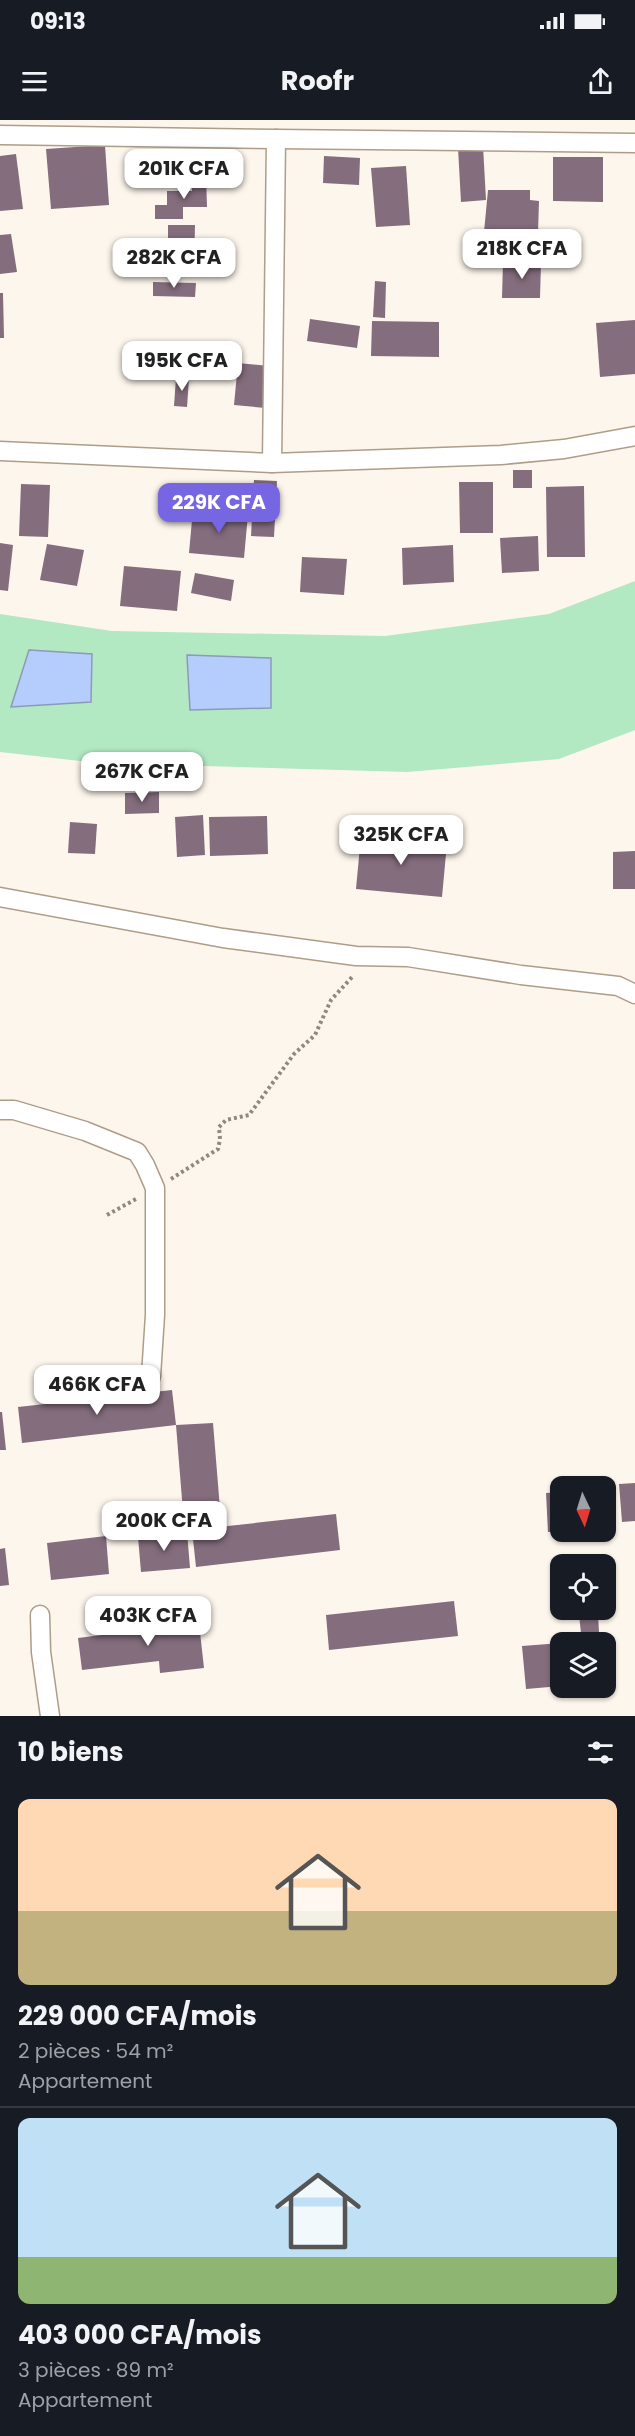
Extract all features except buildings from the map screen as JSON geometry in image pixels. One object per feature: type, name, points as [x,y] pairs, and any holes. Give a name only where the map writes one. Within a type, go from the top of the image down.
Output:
[{"type":"street","points":[[0,135],[635,143]]},
{"type":"street","points":[[272,463],[276,139]]},
{"type":"street","points":[[0,451],[272,463],[501,455],[564,449],[635,436]]},
{"type":"street","points":[[0,897],[224,938],[356,956],[408,957],[521,975],[618,986],[635,994]]},
{"type":"street","points":[[0,1110],[14,1110],[85,1131],[137,1152],[156,1188],[155,1315],[151,1376]]},
{"type":"street","points":[[40,1615],[41,1652],[50,1716]]},
{"type":"path","points":[[107,1215],[156,1188],[218,1149],[219,1127],[226,1120],[249,1114],[294,1054],[315,1035],[331,1000],[353,976],[356,956]]},
{"type":"green space","points":[[635,581],[635,730],[559,759],[407,772],[98,763],[0,752],[0,614],[112,631],[385,636],[549,614]]},
{"type":"water","points":[[29,650],[92,654],[91,702],[11,707]]},
{"type":"water","points":[[187,655],[271,658],[271,708],[190,710]]}]
